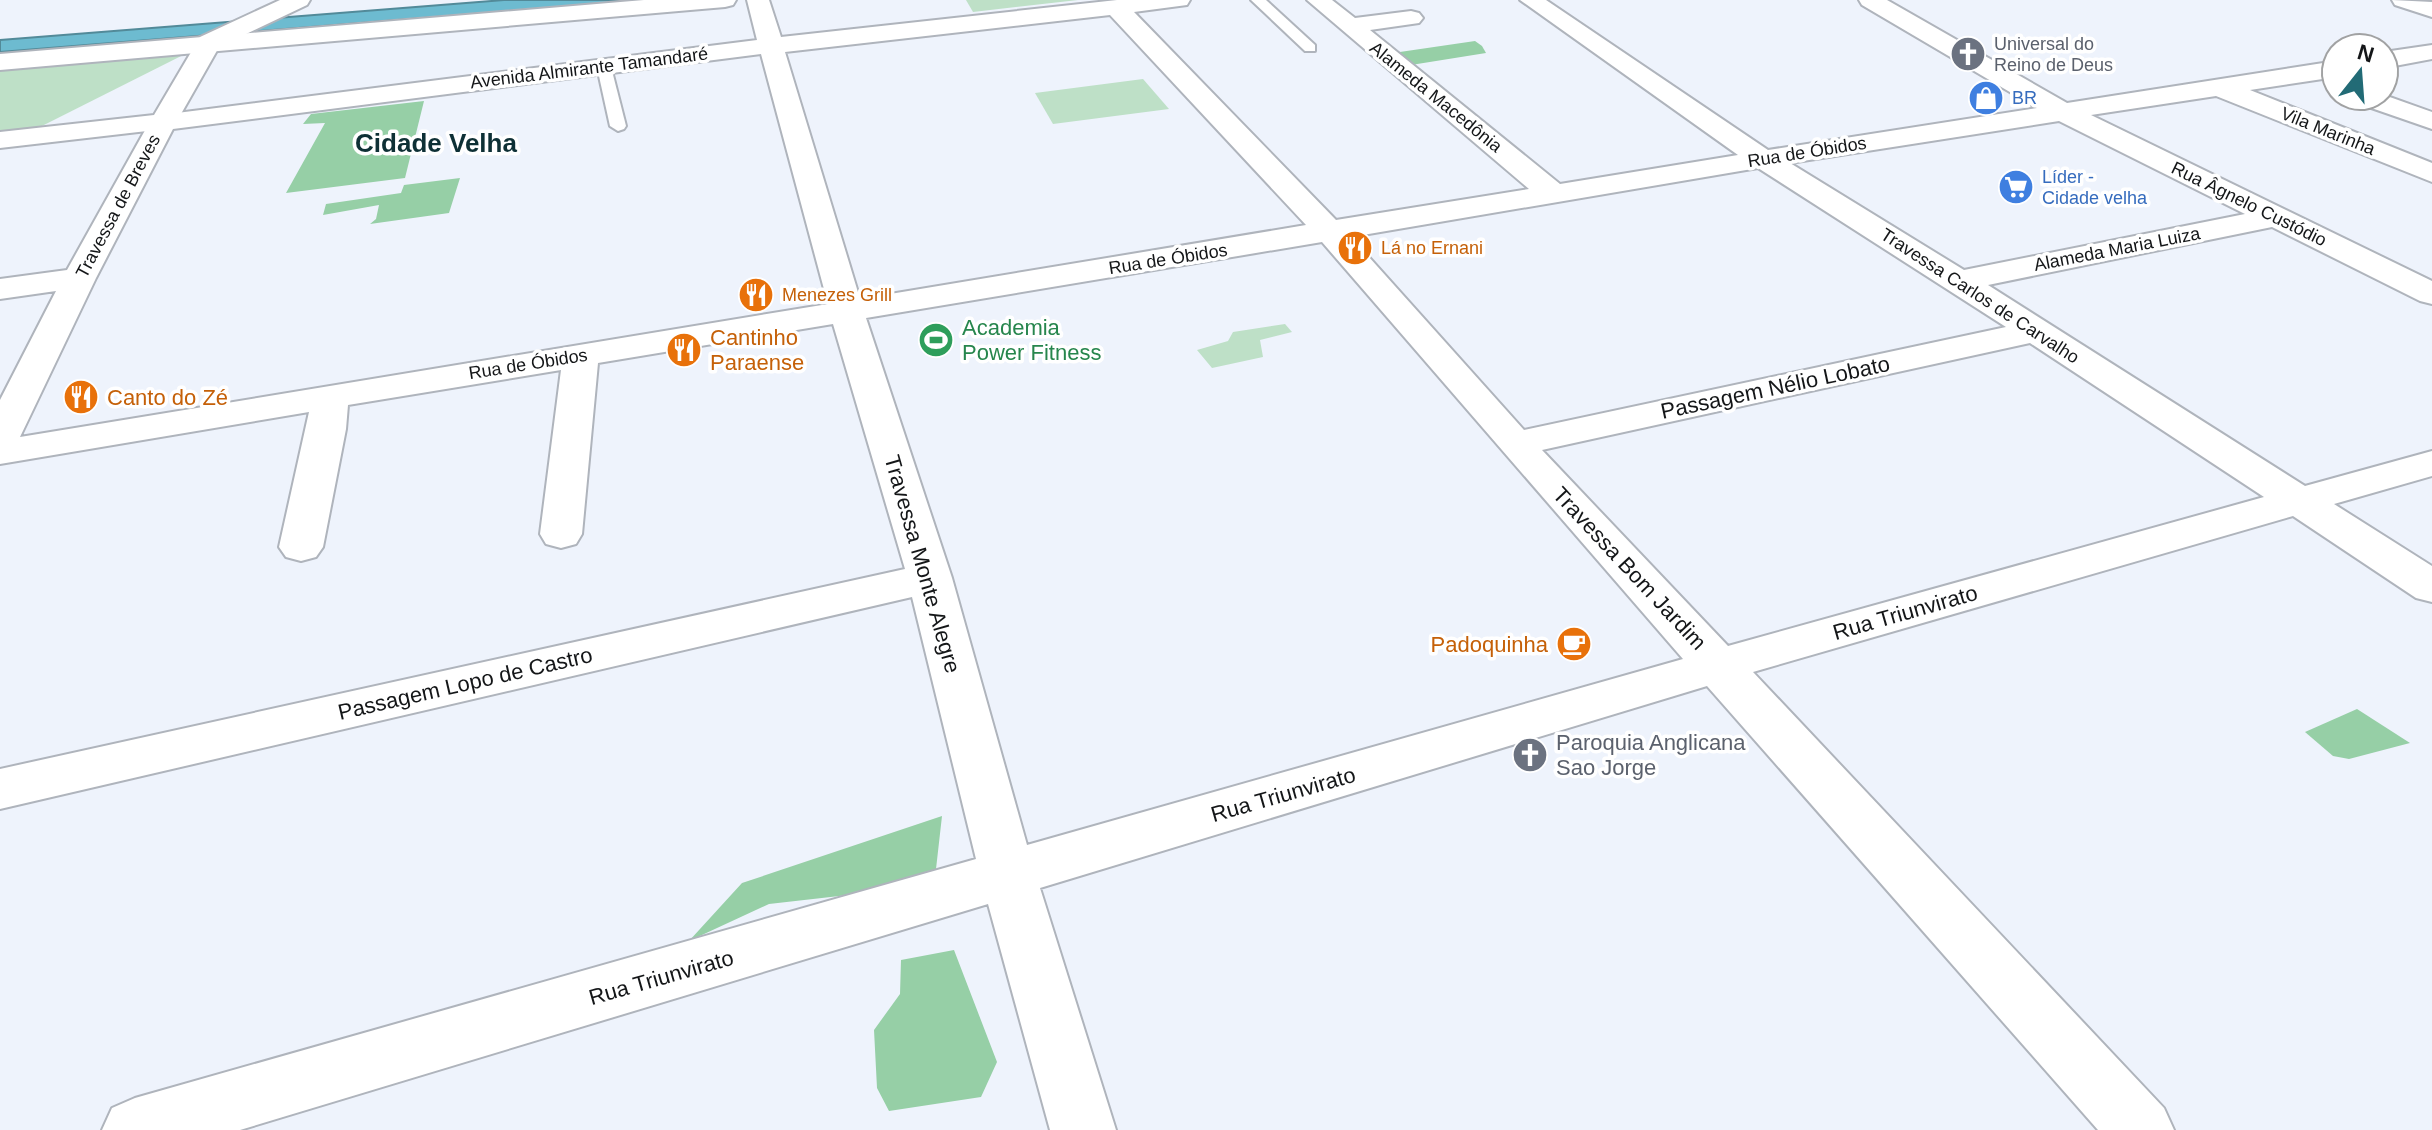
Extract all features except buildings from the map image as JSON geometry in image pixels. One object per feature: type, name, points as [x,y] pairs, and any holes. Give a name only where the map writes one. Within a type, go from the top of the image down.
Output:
[{"type":"street","points":[[0,62],[215,32],[725,0]]},
{"type":"street","name":"Travessa Monte Alegre","points":[[758,0],[847,312],[930,578],[1008,876],[1083,1130]]},
{"type":"street","name":"Avenida Almirante Tamandaré","points":[[0,140],[769,46],[1179,0]]},
{"type":"street","name":"Alameda Macedônia","points":[[1318,0],[1554,194]]},
{"type":"street","name":"Travessa Carlos de Carvalho","points":[[1531,0],[1763,159],[1959,281],[2432,587]]},
{"type":"street","name":"Rua Âgnelo Custódio","points":[[1870,0],[2065,113],[2432,294]]},
{"type":"street","points":[[2403,0],[2432,10]]},
{"type":"street","points":[[215,32],[310,4]]},
{"type":"street","name":"Travessa Bom Jardim","points":[[1117,8],[1330,232],[1515,444],[1720,665],[2141,1130]]},
{"type":"street","points":[[1349,26],[1411,18]]},
{"type":"street","name":"Travessa de Breves","points":[[0,438],[79,278],[215,32]]},
{"type":"street","points":[[2400,57],[2432,52]]},
{"type":"street","name":"Rua de Óbidos","points":[[0,452],[1763,159],[2320,72]]},
{"type":"street","points":[[2303,75],[2320,81]]},
{"type":"street","name":"Vila Marinha","points":[[2223,89],[2432,173]]},
{"type":"street","points":[[2400,109],[2432,121]]},
{"type":"street","name":"Alameda Maria Luiza","points":[[1959,281],[2275,217]]},
{"type":"street","points":[[0,289],[79,278]]},
{"type":"street","name":"Passagem Nélio Lobato","points":[[1515,444],[2036,331]]},
{"type":"street","points":[[561,534],[581,355]]},
{"type":"street","points":[[301,547],[327,429],[330,396]]},
{"type":"street","name":"Rua Triunvirato","points":[[135,1130],[1720,665],[2432,463]]},
{"type":"street","name":"Passagem Lopo de Castro","points":[[0,789],[930,578]]},
{"type":"lane","points":[[1258,0],[1310,48]]},
{"type":"lane","points":[[604,67],[618,126]]},
{"type":"green space","points":[[966,0],[1078,0],[973,12]]},
{"type":"green space","points":[[1475,41],[1486,53],[1411,65],[1393,53]]},
{"type":"green space","points":[[209,42],[32,131],[0,135],[0,65]]},
{"type":"green space","points":[[1143,79],[1169,109],[1053,124],[1035,93]]},
{"type":"green space","points":[[424,101],[405,178],[286,193],[325,123],[303,124],[311,114]]},
{"type":"green space","points":[[460,178],[449,213],[370,224],[376,219],[379,205],[323,215],[326,204],[401,193],[404,185]]},
{"type":"green space","points":[[1285,324],[1292,332],[1260,340],[1263,357],[1212,368],[1197,350],[1228,341],[1233,332]]},
{"type":"green space","points":[[2357,709],[2410,743],[2349,759],[2333,756],[2305,732]]},
{"type":"green space","points":[[942,816],[936,869],[857,894],[769,904],[689,941],[742,883]]},
{"type":"green space","points":[[954,950],[997,1062],[981,1097],[889,1111],[877,1088],[874,1030],[900,994],[901,960]]},
{"type":"water","points":[[504,0],[645,0],[0,52],[0,40]]},
{"type":"place","name":"Universal do Reino de Deus","points":[[1968,54]]},
{"type":"place","name":"BR","points":[[1986,98]]},
{"type":"place","name":"Líder - Cidade velha","points":[[2016,187]]},
{"type":"place","name":"Lá no Ernani","points":[[1355,248]]},
{"type":"place","name":"Menezes Grill","points":[[756,295]]},
{"type":"place","name":"Academia Power Fitness","points":[[936,340]]},
{"type":"place","name":"Cantinho Paraense","points":[[684,350]]},
{"type":"place","name":"Canto do Zé","points":[[81,397]]},
{"type":"place","name":"Padoquinha","points":[[1574,644]]},
{"type":"place","name":"Paroquia Anglicana Sao Jorge","points":[[1530,755]]},
{"type":"district","name":"Cidade Velha","points":[[436,143]]}]
